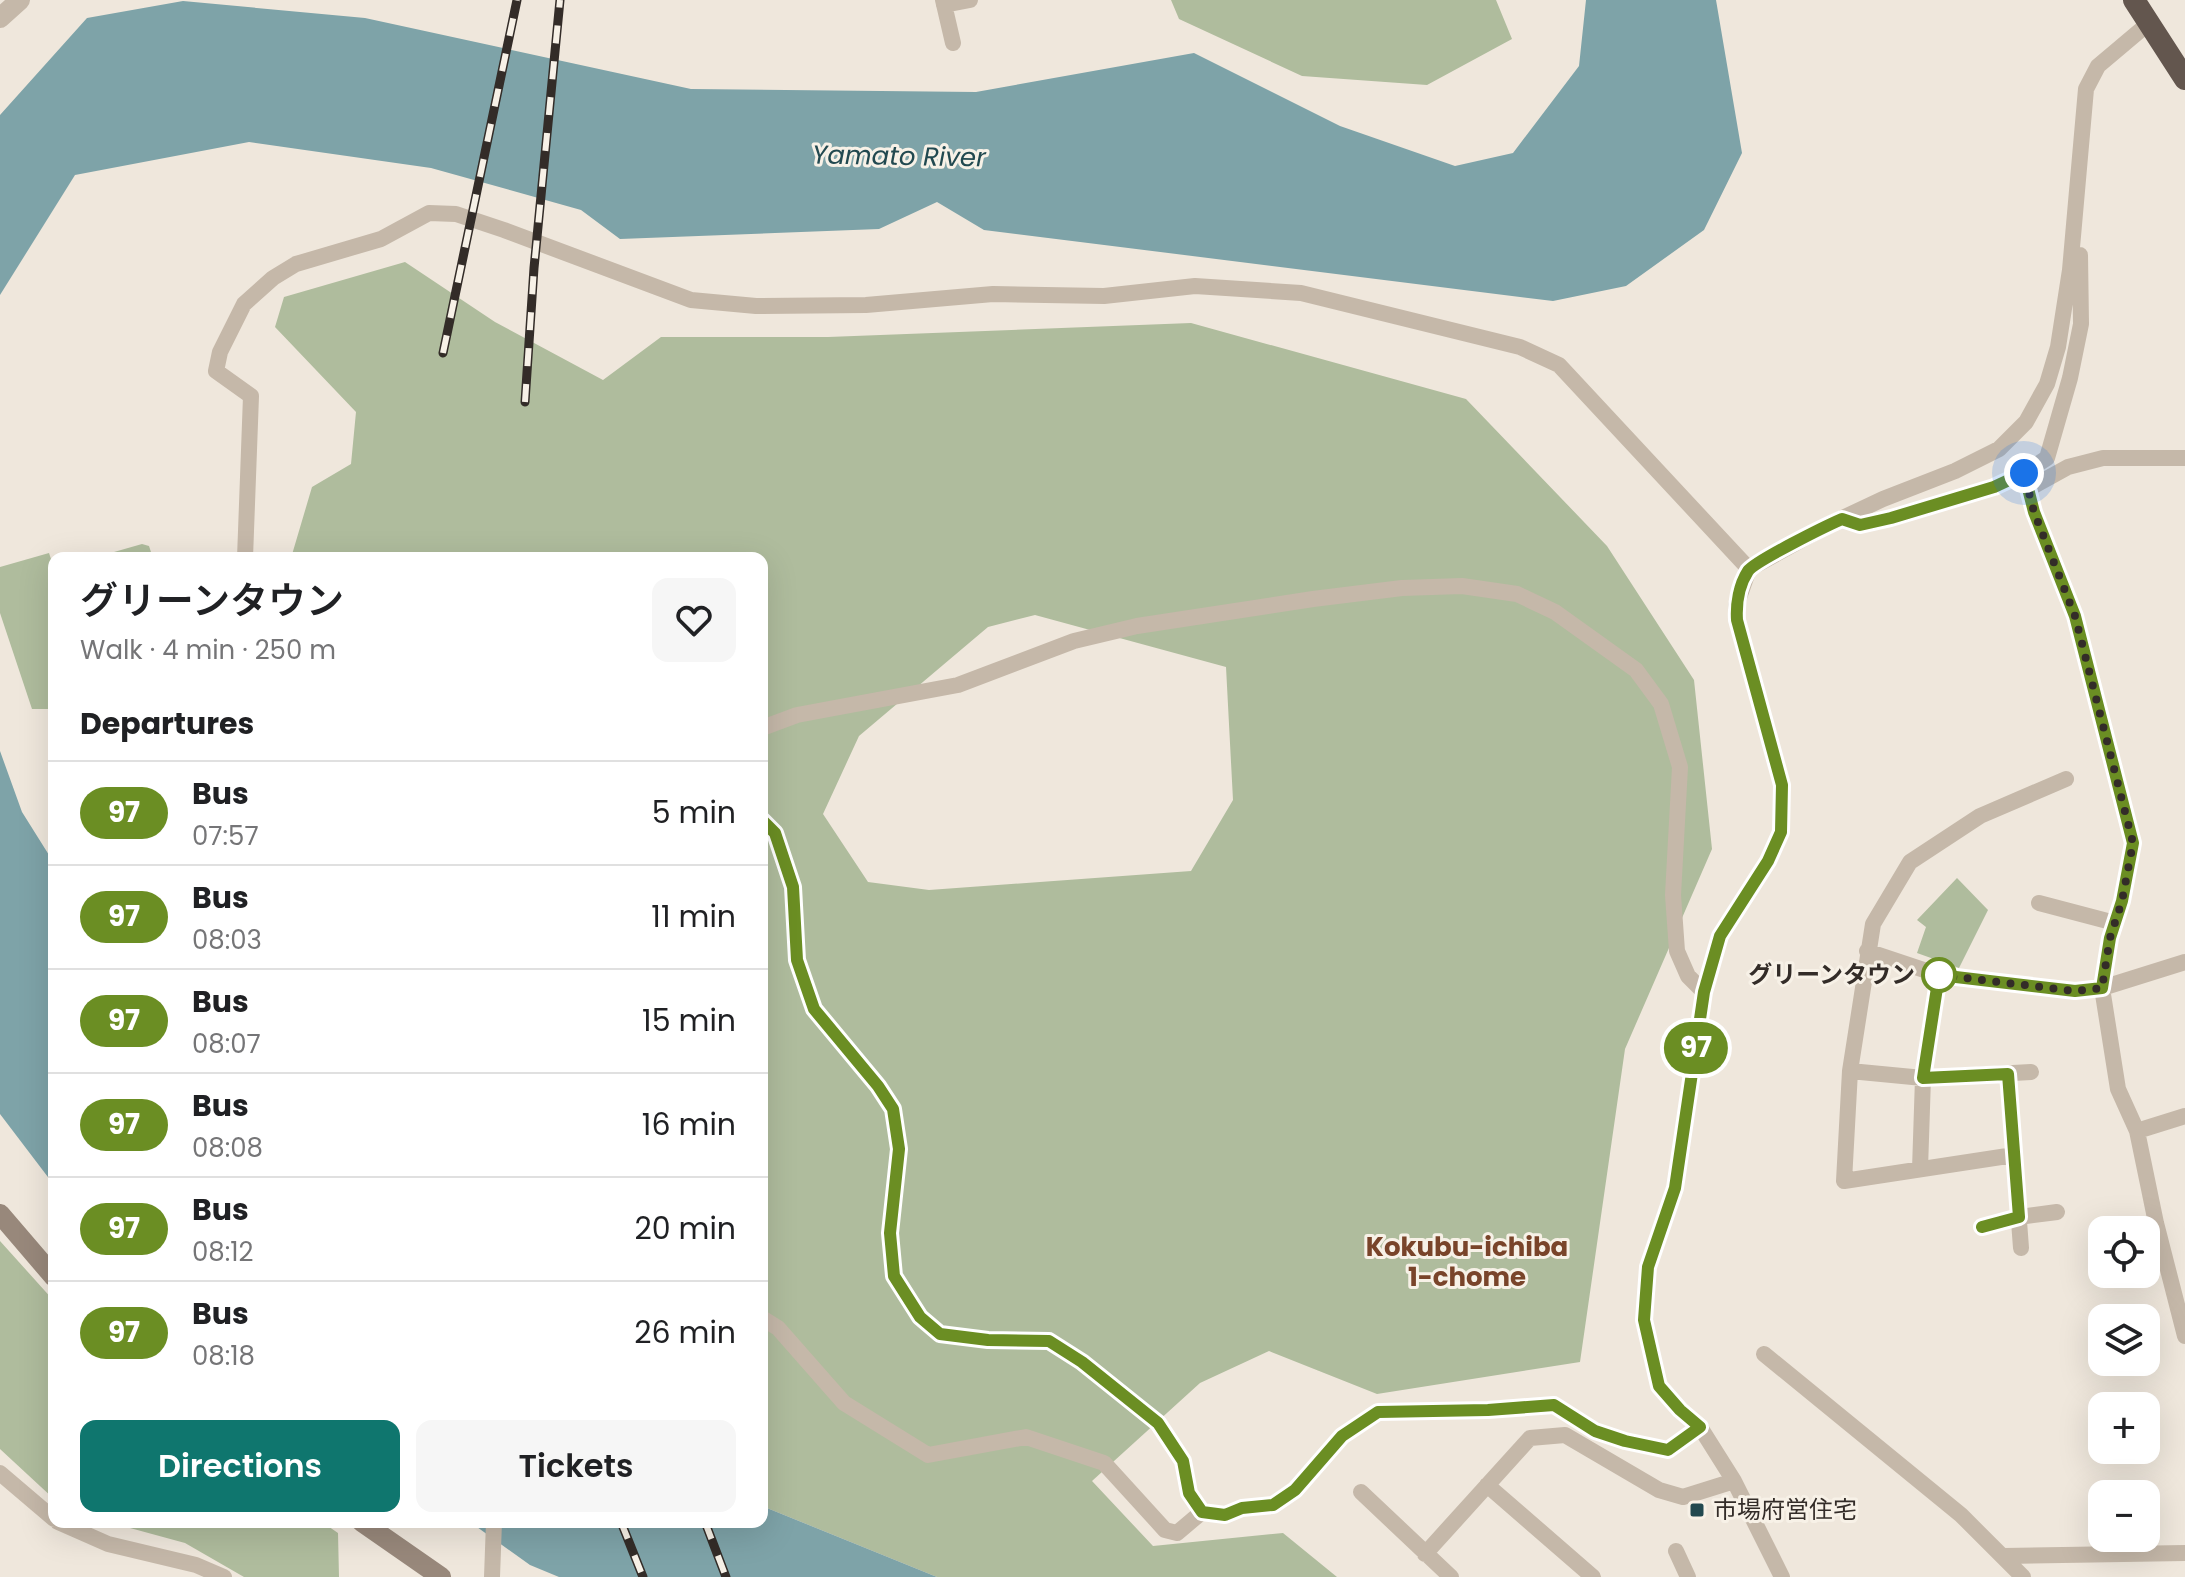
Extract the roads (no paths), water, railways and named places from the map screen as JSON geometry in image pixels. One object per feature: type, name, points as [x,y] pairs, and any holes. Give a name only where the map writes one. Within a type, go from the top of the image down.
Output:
[{"type":"highway","points":[[2134,0],[2185,79]]},
{"type":"main road","points":[[0,1214],[48,1270]]},
{"type":"main road","points":[[371,1528],[441,1577]]},
{"type":"street","points":[[0,18],[20,0]]},
{"type":"street","points":[[953,43],[943,3],[970,0]]},
{"type":"street","points":[[1782,1577],[1734,1481],[1700,1427],[1659,1386],[1644,1320],[1648,1267],[1675,1188],[1704,992],[1720,936],[1768,861],[1781,832],[1782,785],[1737,620],[1736,606],[1749,569],[1883,499],[1955,471],[1999,449],[2026,422],[2047,384],[2058,347],[2070,270],[2086,89],[2098,66],[2149,23]]},
{"type":"street","points":[[2026,481],[2047,458],[2070,378],[2081,324],[2078,181]]},
{"type":"street","points":[[245,552],[251,396],[216,371],[232,324],[244,304],[273,278],[296,264],[381,239],[429,213],[456,214],[691,300],[756,306],[866,305],[993,294],[1104,296],[1195,286],[1301,293],[1520,347],[1559,365],[1749,569]]},
{"type":"street","points":[[1842,519],[1860,525],[1891,518],[2103,458],[2185,458]]},
{"type":"street","points":[[2026,481],[2034,512],[2075,616],[2133,843],[2110,938],[2102,988],[2118,1089],[2137,1131],[2156,1223],[2185,1336]]},
{"type":"street","points":[[768,726],[797,715],[958,685],[1074,641],[1137,626],[1402,588],[1462,586],[1517,594],[1555,612],[1636,670],[1661,704],[1680,767],[1673,895],[1677,951],[1688,976],[1704,992]]},
{"type":"street","points":[[2014,1155],[1844,1181],[1850,1071],[1873,924],[1910,862],[1980,816],[2066,779]]},
{"type":"street","points":[[768,826],[775,833],[793,887],[797,960],[814,1009],[878,1086],[893,1109],[899,1149],[890,1233],[894,1276],[920,1317],[940,1334],[988,1340],[1049,1341],[1082,1362],[1158,1423],[1183,1461],[1189,1493],[1202,1512]]},
{"type":"street","points":[[2039,903],[2115,923]]},
{"type":"street","points":[[1867,951],[1939,975],[2075,991],[2102,988],[2185,962]]},
{"type":"street","points":[[1920,1169],[1923,1078],[1939,975]]},
{"type":"street","points":[[1850,1071],[1923,1078],[2031,1072]]},
{"type":"street","points":[[2008,1074],[2021,1248]]},
{"type":"street","points":[[2137,1131],[2185,1116]]},
{"type":"street","points":[[1982,1227],[2019,1217],[2057,1212]]},
{"type":"street","points":[[768,1322],[778,1328],[844,1403],[928,1455],[1026,1437],[1104,1463],[1165,1530],[1177,1533],[1202,1512],[1225,1515],[1242,1508],[1273,1505],[1295,1490],[1342,1436],[1378,1412],[1554,1405],[1595,1431],[1668,1450],[1700,1427]]},
{"type":"street","points":[[1764,1354],[1950,1505],[2023,1577]]},
{"type":"street","points":[[1425,1554],[1530,1438],[1565,1435],[1659,1490],[1683,1497],[1734,1481]]},
{"type":"street","points":[[0,1473],[48,1513]]},
{"type":"street","points":[[1487,1485],[1593,1577]]},
{"type":"street","points":[[1361,1492],[1451,1577]]},
{"type":"street","points":[[73,1528],[108,1544],[196,1565],[224,1577]]},
{"type":"street","points":[[493,1571],[494,1528]]},
{"type":"street","points":[[1676,1551],[1688,1577]]},
{"type":"street","points":[[2004,1556],[2185,1553]]},
{"type":"water","name":"Yamato River","points":[[1586,0],[1716,0],[1742,153],[1704,230],[1626,286],[1553,301],[984,230],[937,202],[879,229],[620,239],[581,210],[431,168],[249,142],[75,175],[0,295],[0,115],[87,18],[183,1],[365,18],[691,89],[976,92],[1194,53],[1340,126],[1455,166],[1513,153],[1579,66]]},
{"type":"water","points":[[0,751],[22,812],[48,853],[48,1177],[0,1114]]},
{"type":"water","points":[[768,1508],[937,1577],[559,1577],[530,1565],[478,1528],[768,1528]]},
{"type":"railway","points":[[443,353],[517,0]]},
{"type":"railway","points":[[525,402],[534,268],[560,0]]},
{"type":"railway","points":[[623,1528],[643,1577]]},
{"type":"railway","points":[[707,1528],[726,1577]]},
{"type":"place","name":"グリーンタウン","points":[[1939,975]]},
{"type":"place","name":"市場府営住宅","points":[[1697,1510]]},
{"type":"district","name":"Kokubu-ichiba 1-chome","points":[[1467,1262]]}]
